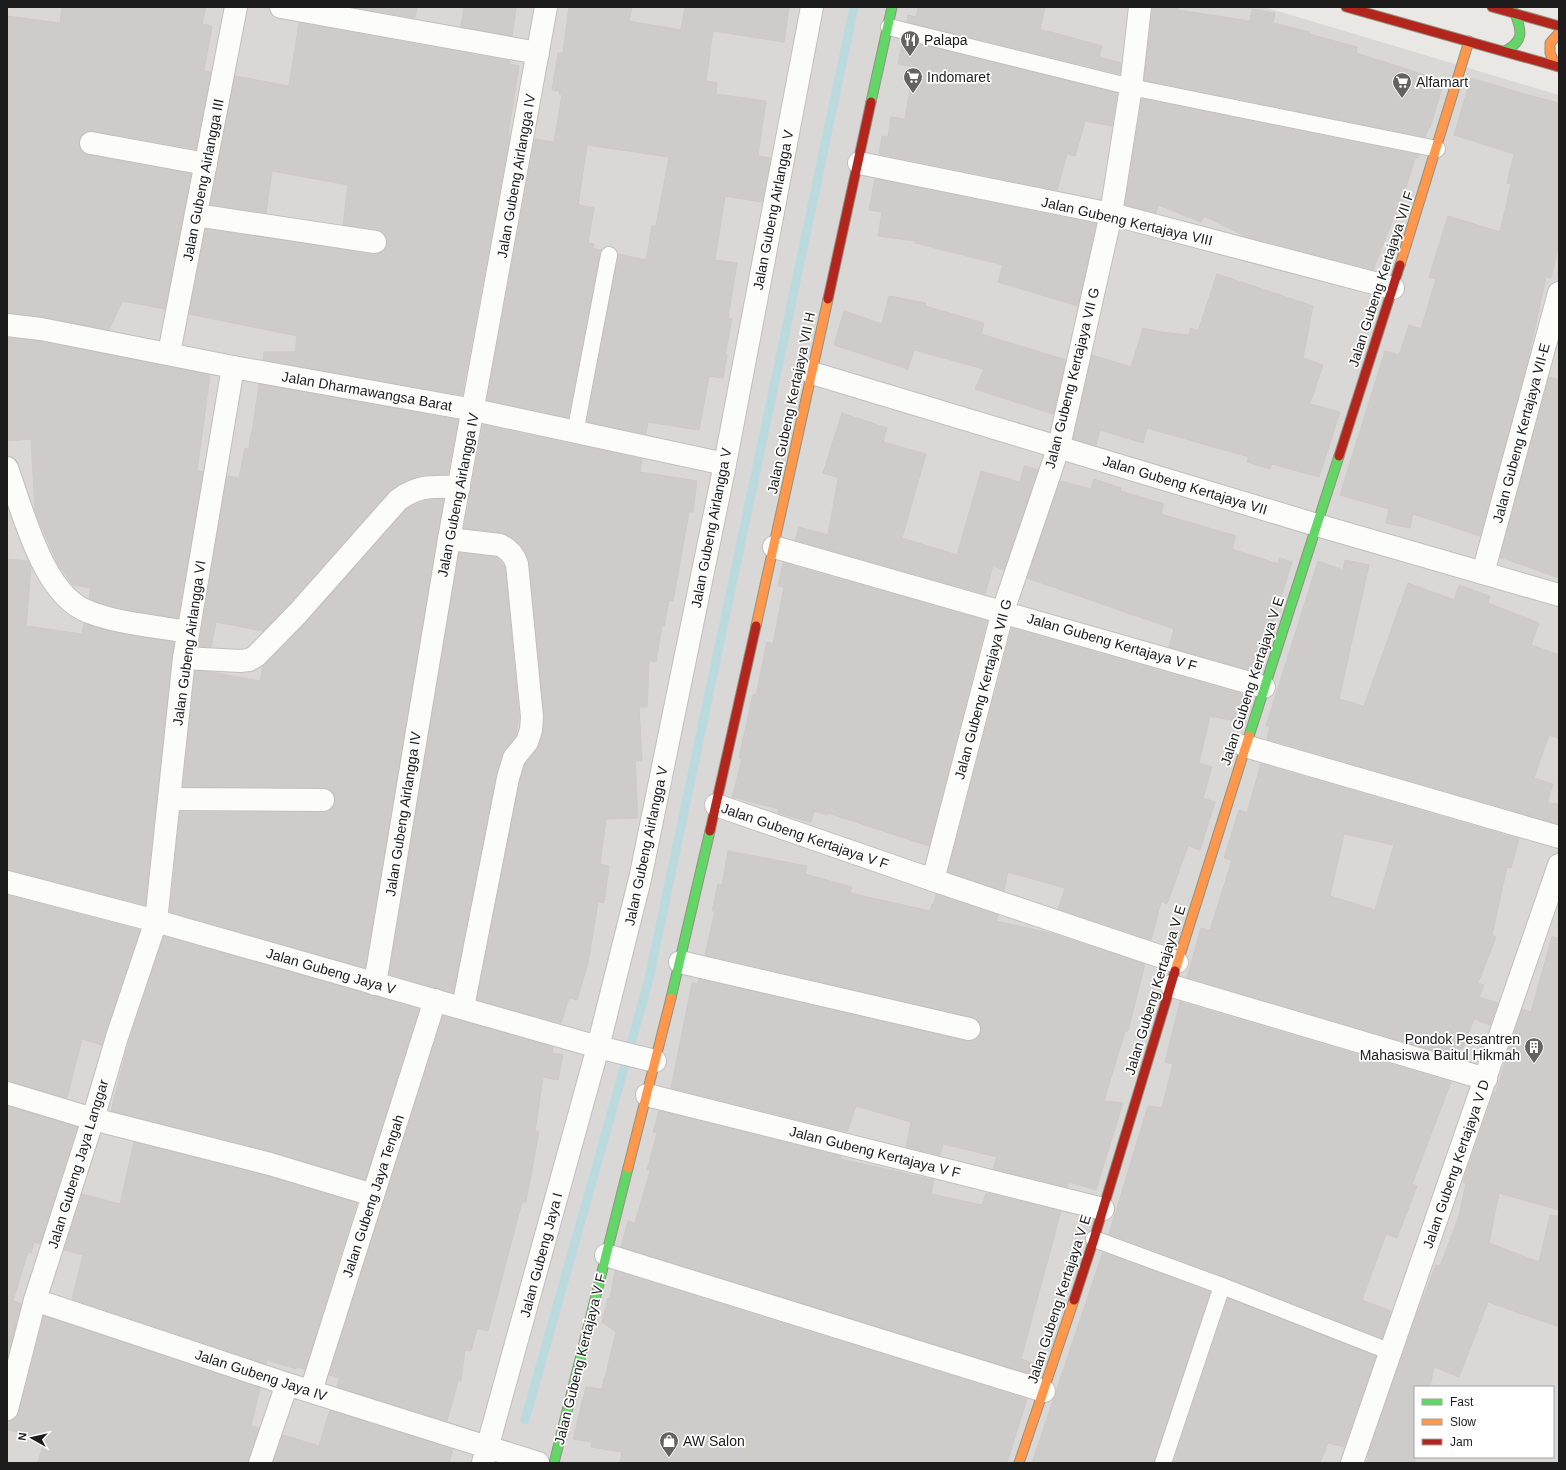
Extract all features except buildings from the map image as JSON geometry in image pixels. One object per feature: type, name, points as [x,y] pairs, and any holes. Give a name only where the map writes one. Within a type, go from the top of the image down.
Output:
[{"type":"street","name":"Jalan Gubeng Airlangga III","points":[[169,353],[236,7]]},
{"type":"street","points":[[281,7],[538,53]]},
{"type":"street","name":"Jalan Gubeng Airlangga IV","points":[[375,984],[449,539],[474,410],[546,7]]},
{"type":"street","name":"Jalan Gubeng Airlangga V","points":[[605,1049],[725,464],[812,7]]},
{"type":"street","name":"Jalan Gubeng Kertajaya VII H","points":[[716,805],[889,28],[892,7]]},
{"type":"street","name":"Jalan Gubeng Kertajaya VII G","points":[[933,880],[1003,611],[1058,446],[1111,214],[1131,87],[1140,7]]},
{"type":"street","points":[[1346,7],[1557,66]]},
{"type":"street","points":[[1492,7],[1559,26]]},
{"type":"street","points":[[1505,51],[1516,46],[1521,36],[1521,27],[1515,14]]},
{"type":"street","points":[[1557,66],[1550,53],[1550,44],[1559,33]]},
{"type":"street","name":"Jalan Gubeng Kertajaya VII F","points":[[1318,525],[1437,149],[1469,41]]},
{"type":"street","points":[[91,143],[206,164]]},
{"type":"street","name":"Jalan Gubeng Kertajaya VIII","points":[[859,163],[1111,214],[1392,288]]},
{"type":"street","points":[[196,215],[375,242]]},
{"type":"street","name":"Jalan Gubeng Kertajaya VII-E","points":[[1484,573],[1559,293]]},
{"type":"street","name":"Jalan Dharmawangsa Barat","points":[[7,325],[169,353],[232,367],[474,410],[575,433],[725,464]]},
{"type":"street","name":"Jalan Gubeng Airlangga VI","points":[[156,921],[184,658],[232,367]]},
{"type":"street","name":"Jalan Gubeng Kertajaya VII","points":[[812,373],[1318,525],[1559,595]]},
{"type":"street","points":[[7,468],[38,551],[49,575],[60,592],[80,608],[106,617],[188,632]]},
{"type":"street","points":[[184,658],[240,661],[249,660],[256,656],[298,613],[398,500],[407,493],[424,487],[459,487]]},
{"type":"street","name":"Jalan Gubeng Kertajaya V E","points":[[1019,1463],[1094,1239],[1245,746],[1318,525]]},
{"type":"street","points":[[449,539],[500,545],[506,548],[514,556],[517,564],[532,717],[531,730],[527,742],[514,758],[508,778],[463,1008]]},
{"type":"street","name":"Jalan Gubeng Kertajaya V F","points":[[774,547],[1003,611],[1264,687]]},
{"type":"street","points":[[1245,746],[1559,837]]},
{"type":"street","points":[[169,798],[323,800]]},
{"type":"street","name":"Jalan Gubeng Kertajaya V F","points":[[554,1463],[647,1095],[649,1060],[680,962],[716,805],[1178,962]]},
{"type":"street","name":"Jalan Gubeng Kertajaya V D","points":[[1352,1463],[1559,865]]},
{"type":"street","name":"Jalan Gubeng Jaya V","points":[[7,882],[156,921],[605,1049],[649,1060]]},
{"type":"street","name":"Jalan Gubeng Jaya Langgar","points":[[7,1409],[35,1300],[93,1119],[117,1037],[156,921]]},
{"type":"street","points":[[680,962],[969,1028]]},
{"type":"street","points":[[1172,986],[1486,1079]]},
{"type":"street","name":"Jalan Gubeng Jaya Tengah","points":[[311,1391],[435,1000]]},
{"type":"street","name":"Jalan Gubeng Jaya I","points":[[486,1455],[605,1049]]},
{"type":"street","points":[[7,1093],[93,1119],[270,1164],[374,1195]]},
{"type":"street","name":"Jalan Gubeng Kertajaya V F","points":[[647,1095],[1103,1209]]},
{"type":"street","name":"Jalan Gubeng Kertajaya V F","points":[[606,1255],[1044,1391]]},
{"type":"street","name":"Jalan Gubeng Jaya IV","points":[[35,1300],[311,1391],[486,1455],[538,1463]]},
{"type":"street","points":[[260,1463],[287,1384]]},
{"type":"lane","points":[[889,28],[1131,87],[1437,149]]},
{"type":"lane","points":[[575,433],[609,255]]},
{"type":"lane","points":[[1094,1239],[1222,1286],[1391,1352]]},
{"type":"lane","points":[[1163,1463],[1222,1286]]},
{"type":"shaded area","points":[[7,7],[1264,7],[1559,95],[1559,1463],[7,1463]]},
{"type":"waterway","points":[[525,1420],[648,983],[854,7]]},
{"type":"traffic: fast","points":[[871,102],[892,7]]},
{"type":"traffic: fast","points":[[1505,51],[1516,44],[1520,35],[1515,13]]},
{"type":"traffic: fast","points":[[1249,736],[1339,456]]},
{"type":"traffic: fast","points":[[671,998],[710,831]]},
{"type":"traffic: fast","points":[[554,1463],[628,1168]]},
{"type":"traffic: slow","points":[[1556,66],[1550,53],[1550,43],[1559,33]]},
{"type":"traffic: slow","points":[[1400,265],[1469,41]]},
{"type":"traffic: slow","points":[[756,626],[828,299]]},
{"type":"traffic: slow","points":[[1175,971],[1249,736]]},
{"type":"traffic: slow","points":[[628,1168],[671,998]]},
{"type":"traffic: slow","points":[[1019,1463],[1074,1300]]},
{"type":"traffic: jam","points":[[1346,7],[1559,67]]},
{"type":"traffic: jam","points":[[1492,7],[1559,26]]},
{"type":"traffic: jam","points":[[828,299],[871,102]]},
{"type":"traffic: jam","points":[[1339,456],[1400,265]]},
{"type":"traffic: jam","points":[[710,831],[756,626]]},
{"type":"traffic: jam","points":[[1074,1300],[1094,1239],[1175,971]]},
{"type":"place","name":"Palapa","points":[[910,57]]},
{"type":"place","name":"Indomaret","points":[[913,94]]},
{"type":"place","name":"Alfamart","points":[[1402,99]]},
{"type":"place","name":"Pondok Pesantren Mahasiswa Baitul Hikmah","points":[[1534,1064]]},
{"type":"place","name":"AW Salon","points":[[669,1458]]}]
